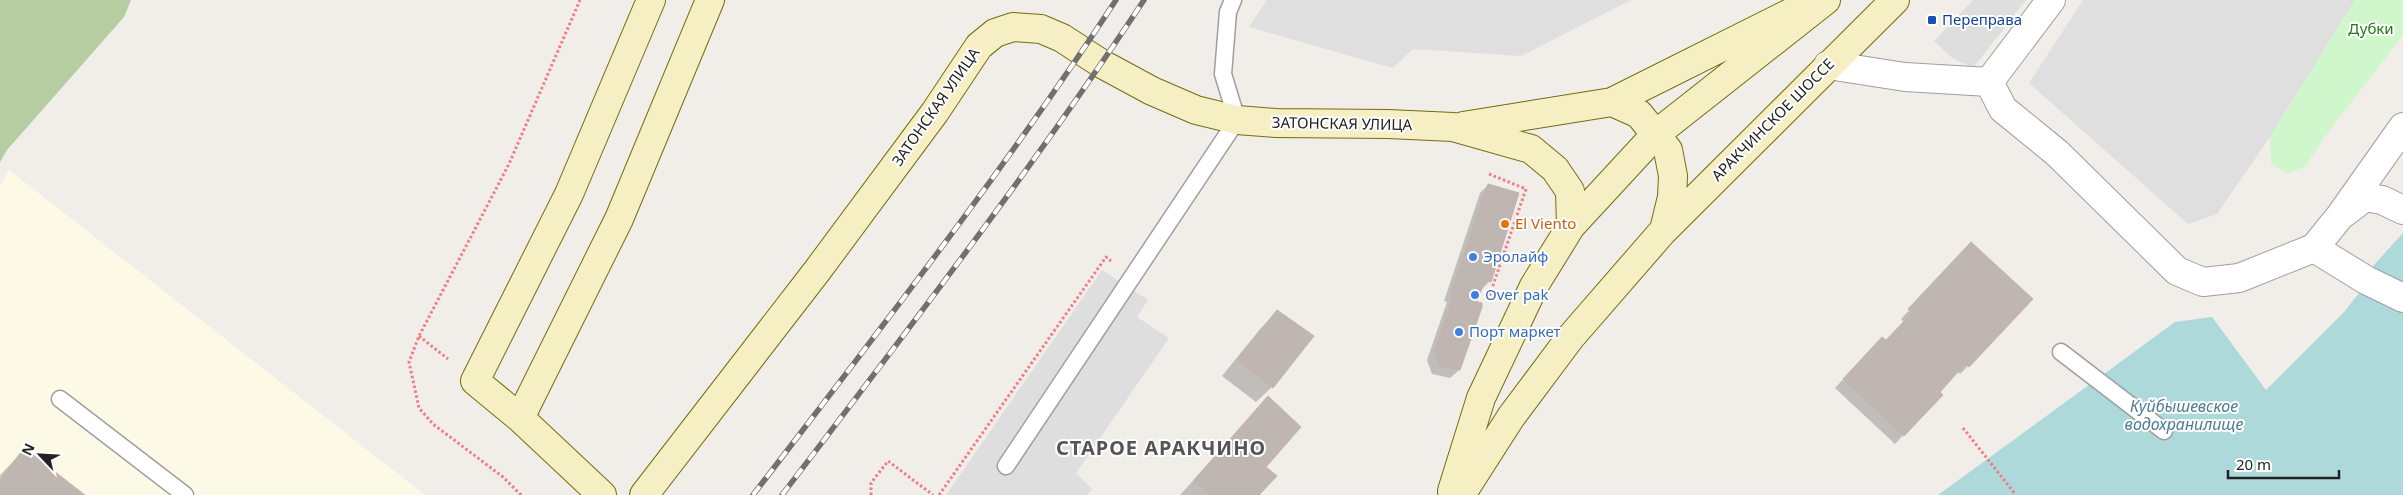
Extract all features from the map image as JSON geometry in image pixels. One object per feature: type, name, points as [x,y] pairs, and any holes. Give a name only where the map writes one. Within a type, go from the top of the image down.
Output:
[{"type":"main road","points":[[602,495],[520,418],[475,381],[569,194],[651,0]]},
{"type":"main road","points":[[520,418],[620,218],[710,0]]},
{"type":"main road","points":[[1612,102],[1815,0]]},
{"type":"main road","points":[[1451,495],[1481,398],[1534,286],[1571,226],[1656,134],[1826,0]]},
{"type":"main road","name":"АРАКЧИНСКОЕ ШОССЕ","points":[[1461,495],[1511,416],[1570,338],[1659,237],[1828,65],[1895,0]]},
{"type":"main road","name":"ЗАТОНСКАЯ УЛИЦА","points":[[644,495],[829,256],[935,112],[979,46],[995,33],[1013,27],[1041,29],[1062,38],[1102,64],[1152,91],[1196,110],[1237,120],[1276,123],[1388,124],[1453,127],[1612,102]]},
{"type":"main road","points":[[1612,102],[1639,114],[1668,150],[1673,176],[1672,198],[1659,237]]},
{"type":"main road","name":"ЗАТОНСКАЯ УЛИЦА","points":[[1453,127],[1531,148],[1555,169],[1570,191],[1571,226]]},
{"type":"street","points":[[1989,82],[2051,0]]},
{"type":"street","points":[[1828,65],[1905,77],[1989,82]]},
{"type":"street","points":[[1989,82],[2003,109],[2057,153],[2177,271],[2203,282],[2239,278],[2314,248],[2340,216],[2403,127]]},
{"type":"street","points":[[2340,216],[2365,197],[2382,200],[2403,210]]},
{"type":"street","points":[[2314,248],[2366,280],[2403,298]]},
{"type":"lane","points":[[1006,466],[1237,120],[1223,74],[1228,12],[1233,0]]},
{"type":"lane","points":[[2062,352],[2164,431]]},
{"type":"lane","points":[[60,399],[185,495]]},
{"type":"path","points":[[521,495],[503,477],[433,424],[419,408],[409,362],[419,336],[509,164],[580,0]]},
{"type":"path","points":[[1483,172],[1526,189]]},
{"type":"path","points":[[939,495],[1106,257],[1113,262]]},
{"type":"path","points":[[1963,428],[2016,495]]},
{"type":"path","points":[[871,495],[871,483],[888,461],[932,495]]},
{"type":"shaded area","points":[[1267,0],[1631,0],[1521,56],[1413,49],[1393,68],[1249,27]]},
{"type":"shaded area","points":[[1973,0],[2026,0],[1973,68],[1951,57],[1934,41]]},
{"type":"shaded area","points":[[2083,0],[2355,0],[2270,137],[2217,214],[2188,224],[2029,83]]},
{"type":"shaded area","points":[[9,170],[425,495],[0,495],[0,186]]},
{"type":"shaded area","points":[[1102,270],[1148,300],[1137,317],[1169,338],[1076,473],[1092,489],[1087,495],[946,495]]},
{"type":"green space","points":[[0,0],[131,0],[124,17],[7,150],[0,162]]},
{"type":"green space","name":"Дубки","points":[[2355,0],[2403,0],[2403,35],[2323,139],[2305,167],[2287,173],[2271,163],[2270,137]]},
{"type":"water","name":"Куйбышевское водохранилище","points":[[2403,233],[2403,495],[1938,495],[2175,322],[2212,317],[2266,390],[2344,312],[2359,293],[2373,266]]},
{"type":"building","points":[[1488,184],[1519,193],[1491,282],[1485,280],[1477,302],[1482,303],[1482,307],[1460,370],[1440,366],[1435,351],[1454,294],[1451,293]]},
{"type":"building","points":[[1971,242],[2033,299],[1969,367],[1966,363],[1940,392],[1943,395],[1904,436],[1843,379],[1882,337],[1886,340],[1912,313],[1908,309]]},
{"type":"building","points":[[1277,310],[1314,336],[1273,388],[1237,359]]},
{"type":"building","points":[[1268,396],[1301,427],[1266,467],[1277,476],[1259,495],[1209,495],[1194,480]]},
{"type":"building","points":[[24,448],[85,495],[0,495],[0,480]]},
{"type":"railway","points":[[753,495],[985,189],[1116,0]]},
{"type":"railway","points":[[782,495],[1012,189],[1144,0]]},
{"type":"place","name":"Переправа","points":[[1932,20]]},
{"type":"place","name":"El Viento","points":[[1505,224]]},
{"type":"place","name":"Эролайф","points":[[1473,257]]},
{"type":"place","name":"Over pak","points":[[1475,295]]},
{"type":"place","name":"Порт маркет","points":[[1459,332]]},
{"type":"district","name":"СТАРОЕ АРАКЧИНО","points":[[1161,448]]}]
